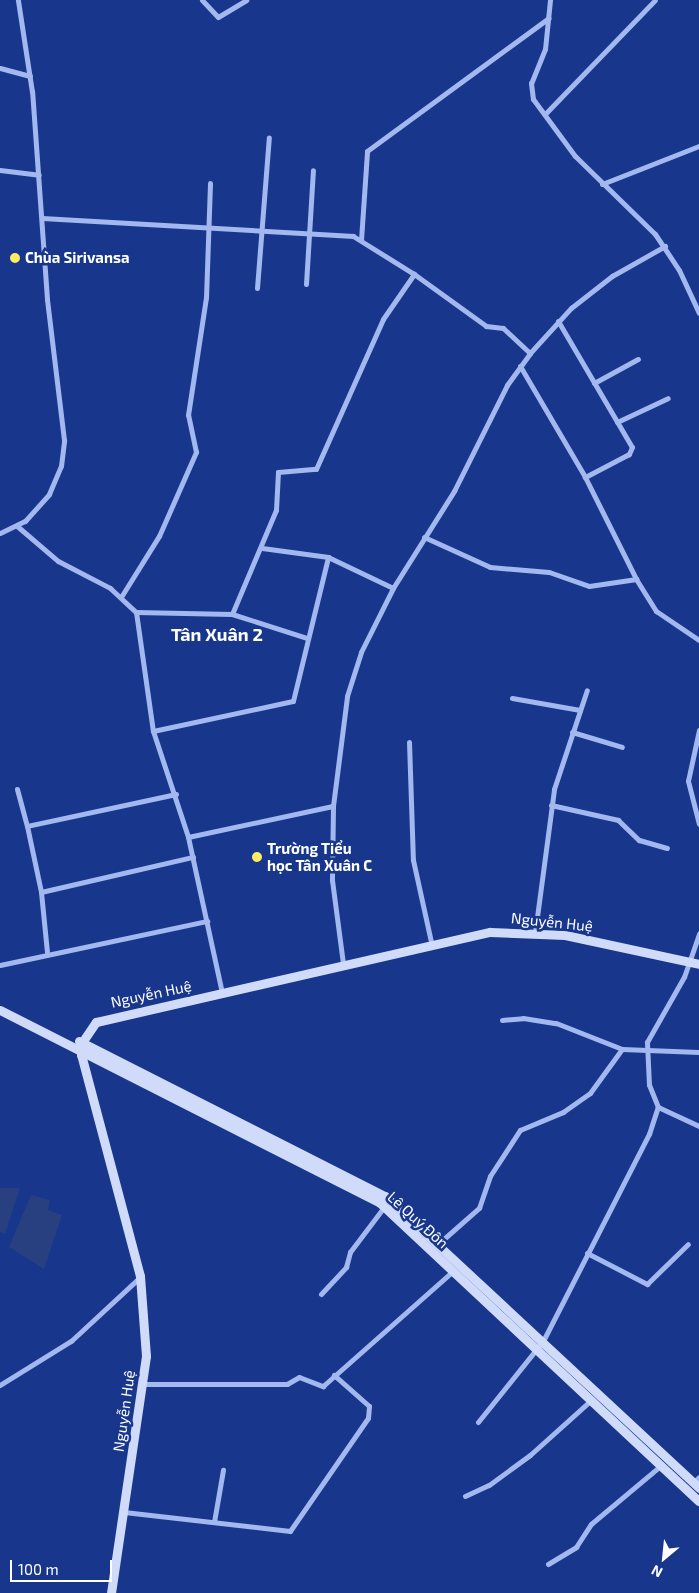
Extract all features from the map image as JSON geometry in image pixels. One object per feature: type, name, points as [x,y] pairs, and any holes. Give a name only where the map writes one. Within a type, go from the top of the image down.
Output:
[{"type":"main road","name":"Nguyễn Huệ","points":[[111,1593],[146,1356],[140,1276],[82,1045],[96,1022],[107,1017],[222,993],[431,942],[490,932],[535,932],[619,944],[695,963]]},
{"type":"main road","name":"Lê Quý Đôn","points":[[0,1010],[62,1041],[82,1045],[287,1149],[385,1196],[438,1244],[540,1344],[590,1401],[659,1467],[699,1501]]},
{"type":"main road","name":"Lê Quý Đôn","points":[[287,1149],[384,1206],[453,1270],[697,1483]]},
{"type":"street","points":[[0,533],[17,526],[48,494],[63,453],[30,76],[18,0]]},
{"type":"street","points":[[202,0],[218,17],[246,0]]},
{"type":"street","points":[[550,0],[545,50],[530,87],[545,114],[575,156],[589,166],[602,184],[642,218],[665,246],[699,313]]},
{"type":"street","points":[[545,114],[655,0]]},
{"type":"street","points":[[361,240],[367,151],[549,18]]},
{"type":"street","points":[[0,68],[30,76]]},
{"type":"street","points":[[257,288],[259,229],[269,137]]},
{"type":"street","points":[[602,184],[699,146]]},
{"type":"street","points":[[0,170],[38,175]]},
{"type":"street","points":[[306,284],[313,170]]},
{"type":"street","points":[[121,597],[159,536],[196,452],[188,415],[206,298],[210,184]]},
{"type":"street","points":[[42,218],[349,235],[361,240],[414,274],[486,326],[504,328],[530,353]]},
{"type":"street","points":[[342,964],[332,880],[333,806],[353,674],[393,588],[454,491],[493,408],[520,366],[558,321],[612,276],[665,246]]},
{"type":"street","points":[[232,614],[262,548],[278,500],[278,472],[316,469],[383,319],[414,274]]},
{"type":"street","points":[[558,321],[617,422],[631,452],[585,477]]},
{"type":"street","points":[[594,382],[638,359]]},
{"type":"street","points":[[520,366],[585,477],[636,579],[656,611],[699,640]]},
{"type":"street","points":[[617,422],[668,398]]},
{"type":"street","points":[[17,526],[49,554],[121,597],[136,612],[153,731],[176,794],[188,837],[222,993]]},
{"type":"street","points":[[424,537],[497,569],[549,572],[589,586],[636,579]]},
{"type":"street","points":[[262,548],[328,557],[393,588]]},
{"type":"street","points":[[153,731],[290,703],[296,694],[307,638],[328,557]]},
{"type":"street","points":[[136,612],[232,614],[307,638]]},
{"type":"street","points":[[535,932],[551,805],[572,732],[587,690]]},
{"type":"street","points":[[512,698],[580,710]]},
{"type":"street","points":[[699,730],[692,749],[688,781],[699,824]]},
{"type":"street","points":[[572,732],[622,747]]},
{"type":"street","points":[[409,742],[413,860],[431,942]]},
{"type":"street","points":[[17,789],[41,892],[47,952]]},
{"type":"street","points":[[27,826],[176,794]]},
{"type":"street","points":[[551,805],[618,820],[639,840],[667,848]]},
{"type":"street","points":[[188,837],[333,806]]},
{"type":"street","points":[[41,892],[193,857]]},
{"type":"street","points":[[0,965],[47,952],[207,921]]},
{"type":"street","points":[[478,1422],[540,1344],[643,1148],[658,1107],[649,1085],[646,1051],[650,1030],[695,963],[699,934]]},
{"type":"street","points":[[502,1020],[522,1018],[556,1022],[622,1049],[699,1052]]},
{"type":"street","points":[[438,1244],[479,1208],[490,1176],[520,1130],[563,1112],[590,1093],[622,1049]]},
{"type":"street","points":[[658,1107],[699,1126]]},
{"type":"street","points":[[320,1294],[346,1267],[350,1252],[384,1206]]},
{"type":"street","points":[[587,1253],[647,1284],[688,1244]]},
{"type":"street","points":[[143,1384],[287,1384],[299,1377],[319,1387],[453,1270]]},
{"type":"street","points":[[0,1384],[71,1342],[140,1276]]},
{"type":"street","points":[[124,1512],[293,1528],[368,1418],[369,1406],[334,1375]]},
{"type":"street","points":[[465,1496],[489,1485],[530,1454],[590,1401]]},
{"type":"street","points":[[548,1564],[576,1547],[591,1524],[659,1467]]},
{"type":"street","points":[[214,1522],[223,1470]]},
{"type":"water","points":[[0,1188],[20,1188],[5,1234],[0,1232]]},
{"type":"water","points":[[31,1195],[50,1200],[48,1210],[62,1215],[44,1269],[9,1247]]},
{"type":"place","name":"Chùa Sirivansa","points":[[15,258]]},
{"type":"place","name":"Trường Tiểu học Tân Xuân C","points":[[257,857]]},
{"type":"district","name":"Tân Xuân 2","points":[[217,634]]}]
